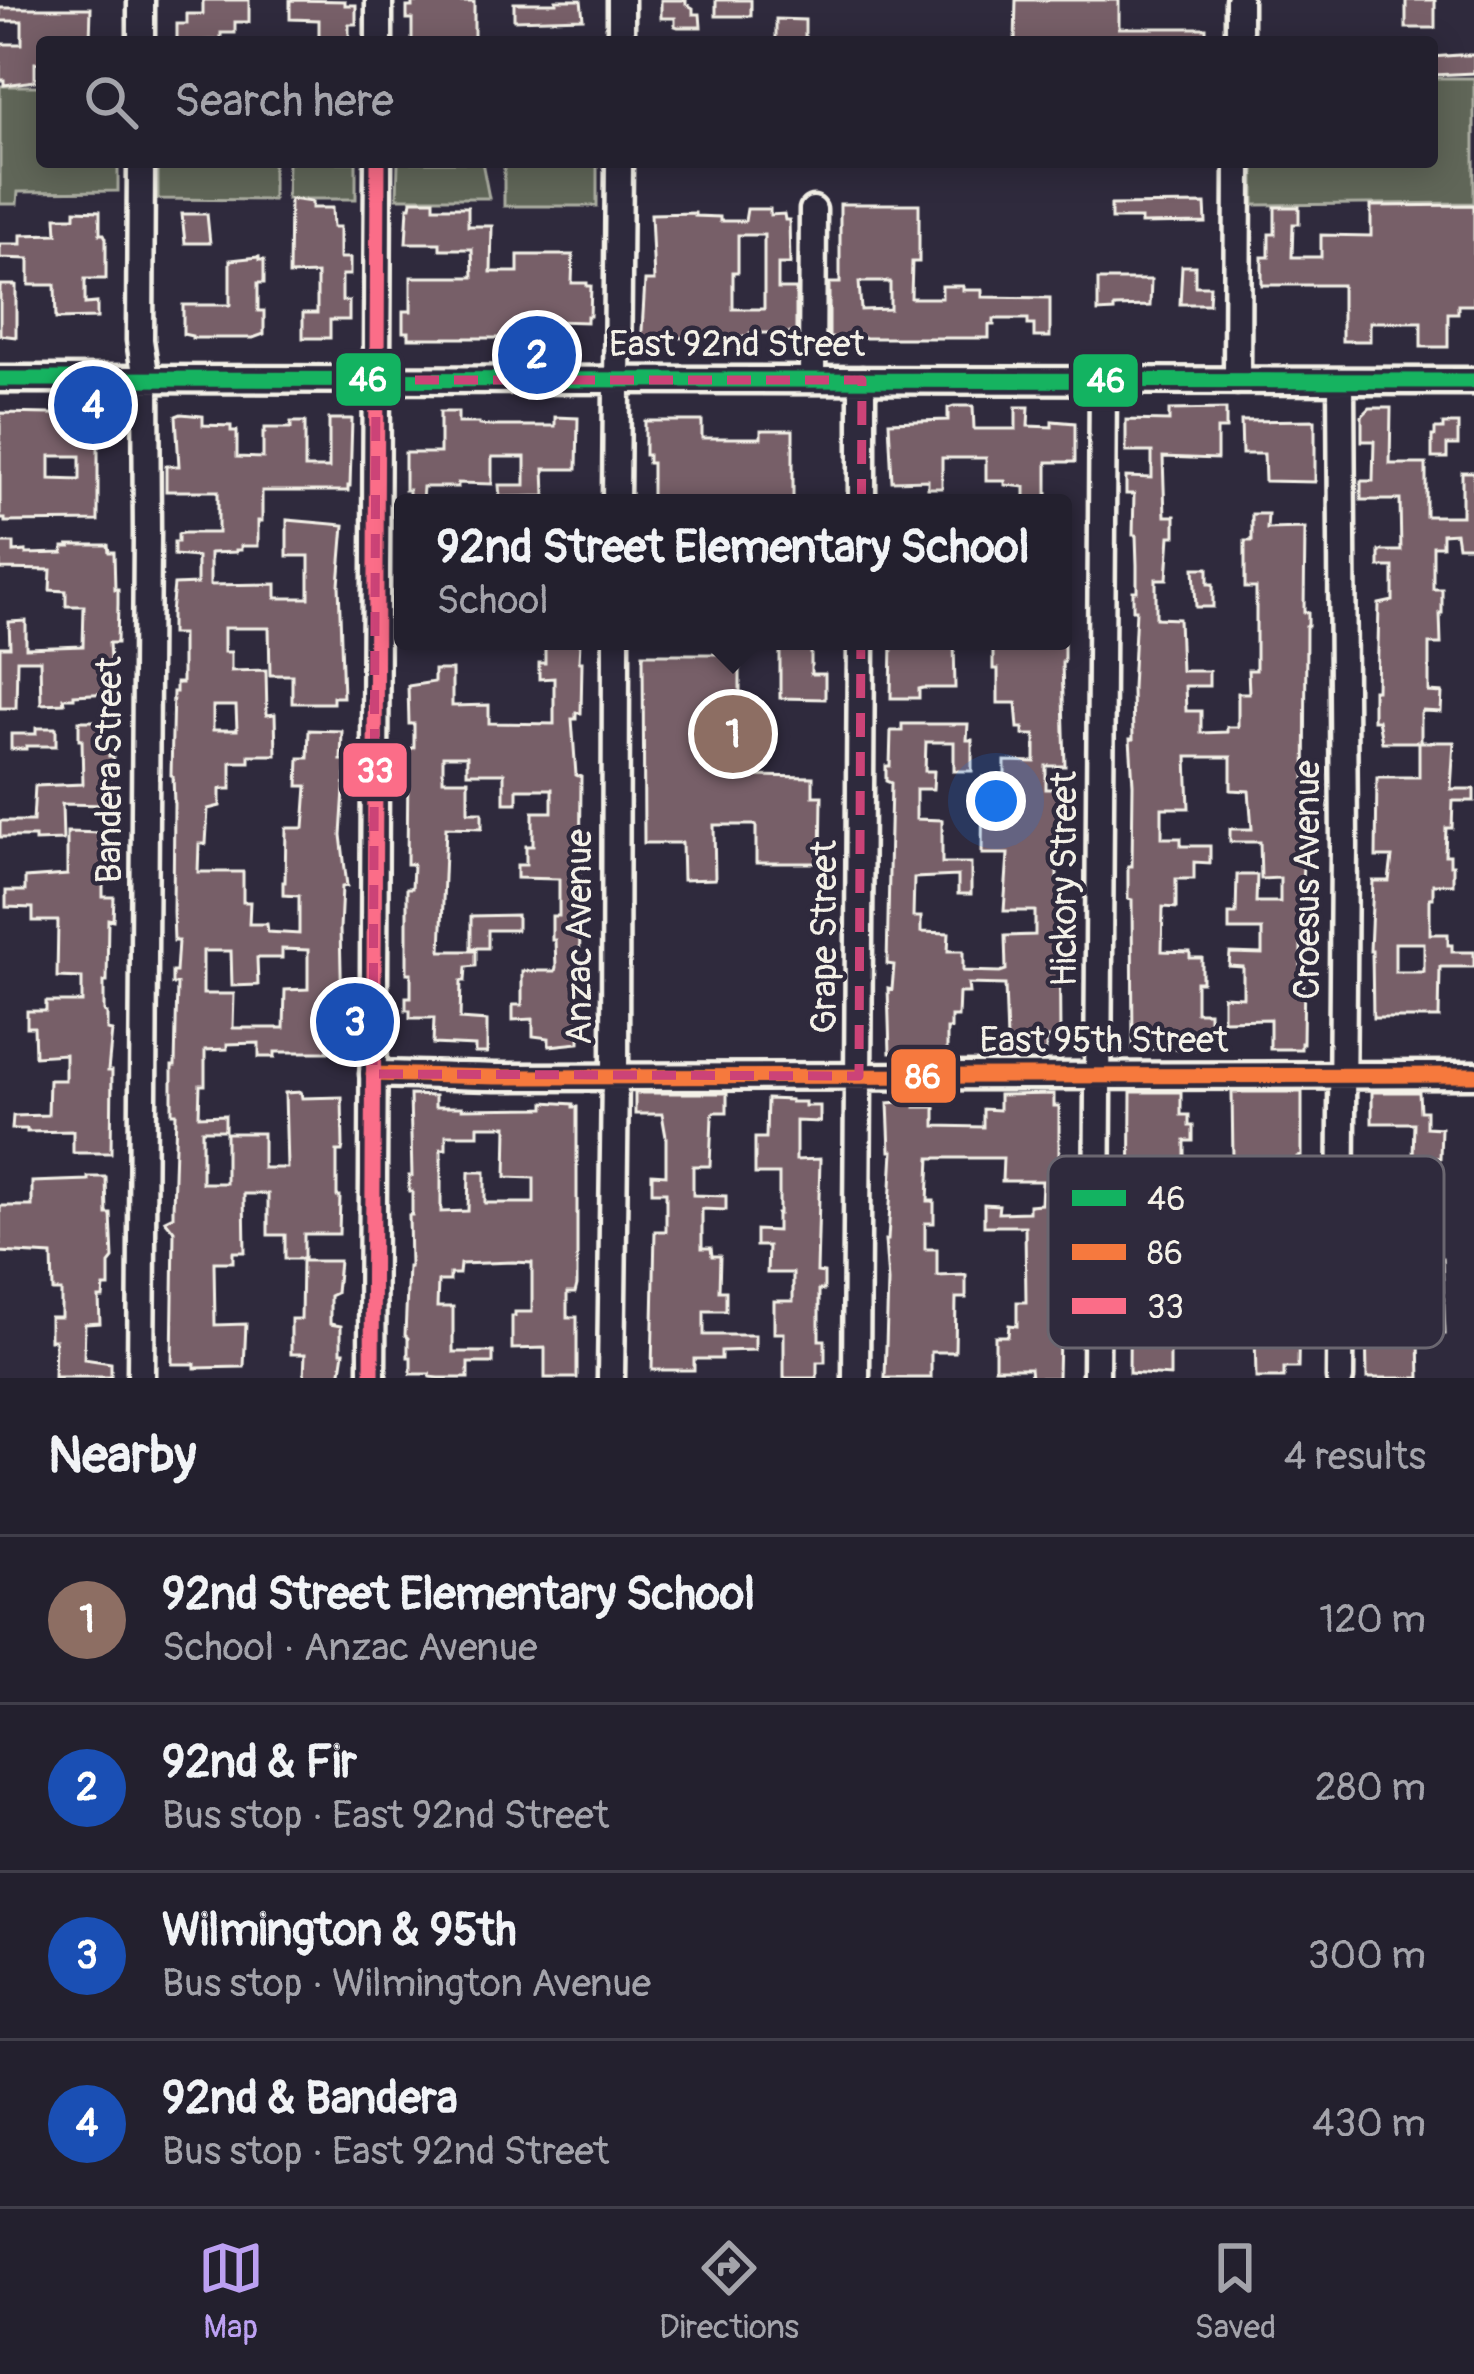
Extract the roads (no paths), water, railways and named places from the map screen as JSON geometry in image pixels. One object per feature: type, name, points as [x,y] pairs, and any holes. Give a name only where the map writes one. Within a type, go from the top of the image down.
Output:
[{"type":"street","points":[[141,0],[141,36]]},
{"type":"street","points":[[379,0],[379,36]]},
{"type":"street","points":[[621,0],[621,36]]},
{"type":"street","points":[[1239,0],[1239,36]]},
{"type":"street","name":"Bandera Street","points":[[141,168],[140,340],[146,380],[141,1378]]},
{"type":"street","points":[[373,1378],[378,168]]},
{"type":"street","points":[[616,494],[619,168]]},
{"type":"street","points":[[1237,381],[1238,168]]},
{"type":"street","points":[[812,380],[813,210]]},
{"type":"street","name":"East 92nd Street","points":[[0,380],[1474,381]]},
{"type":"street","points":[[862,380],[862,494]]},
{"type":"street","name":"Hickory Street","points":[[1097,1156],[1103,381]]},
{"type":"street","name":"Croesus Avenue","points":[[1342,381],[1342,1156]]},
{"type":"street","name":"Anzac Avenue","points":[[611,1378],[616,650]]},
{"type":"street","name":"Grape Street","points":[[856,1378],[861,650]]},
{"type":"street","name":"East 95th Street","points":[[373,1074],[1474,1076]]},
{"type":"street","name":"Hickory Street","points":[[1096,1348],[1096,1378]]},
{"type":"street","name":"Croesus Avenue","points":[[1340,1348],[1340,1378]]},
{"type":"place","name":"92nd & Fir","points":[[537,355]]},
{"type":"place","name":"92nd & Bandera","points":[[93,405]]},
{"type":"place","name":"92nd Street Elementary School","points":[[733,734]]},
{"type":"place","name":"Wilmington & 95th","points":[[355,1022]]}]
